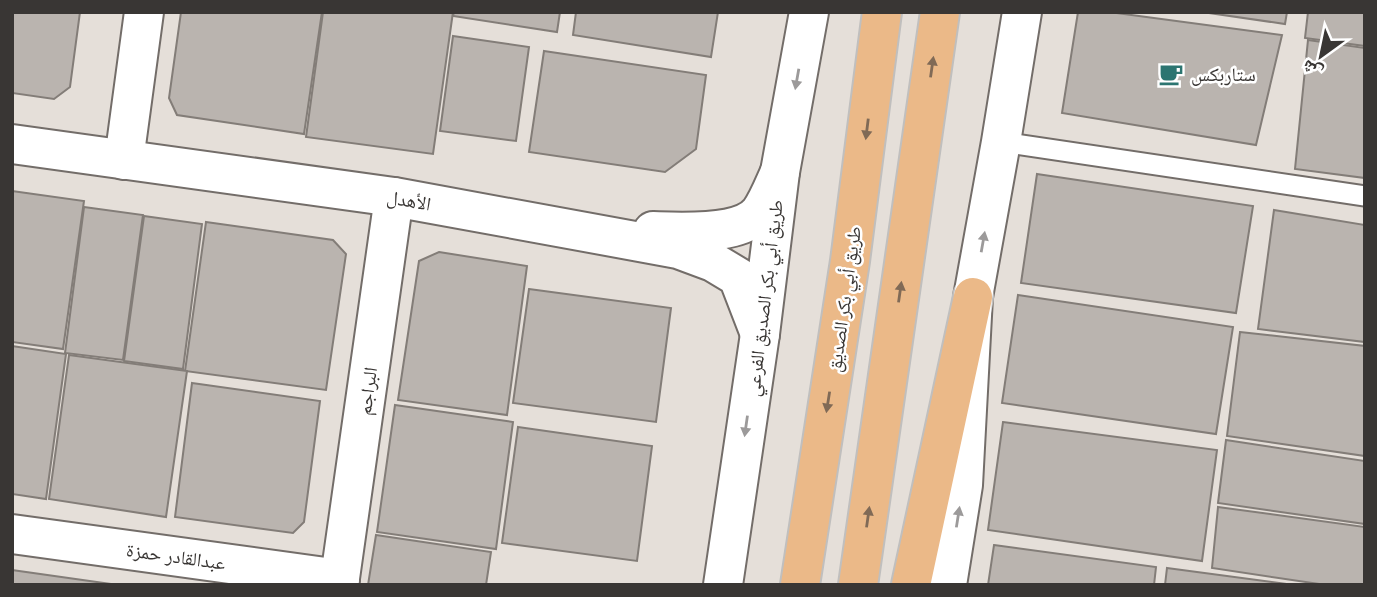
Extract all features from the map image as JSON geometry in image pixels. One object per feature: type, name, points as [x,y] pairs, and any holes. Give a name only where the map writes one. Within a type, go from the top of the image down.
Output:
[{"type":"main road","name":"طريق أبي بكر الصديق","points":[[800,585],[850,261],[882,12]]},
{"type":"main road","points":[[858,585],[940,12]]},
{"type":"main road","points":[[911,585],[973,297]]},
{"type":"street","points":[[124,160],[144,12]]},
{"type":"street","name":"طريق أبي بكر الصديق الفرعي","points":[[723,585],[760,334],[780,172],[809,12]]},
{"type":"street","points":[[947,585],[963,485],[973,297],[1002,142],[1022,12]]},
{"type":"street","name":"الأهدل","points":[[12,144],[394,197],[678,249],[713,262],[738,277],[760,334]]},
{"type":"street","points":[[561,228],[679,232],[730,228],[760,213],[780,172]]},
{"type":"street","name":"البراجم","points":[[340,582],[394,197]]},
{"type":"street","name":"عبدالقادر حمزة","points":[[12,534],[340,582]]},
{"type":"lane","points":[[1002,142],[1365,196]]},
{"type":"building","points":[[12,12],[80,12],[70,87],[54,99],[12,93]]},
{"type":"building","points":[[181,12],[322,12],[304,134],[177,115],[169,98]]},
{"type":"building","points":[[323,12],[453,12],[433,154],[306,137]]},
{"type":"building","points":[[454,12],[560,12],[557,32],[453,16]]},
{"type":"building","points":[[576,12],[718,12],[711,57],[573,35]]},
{"type":"building","name":"ستاربكس","points":[[1078,12],[1109,12],[1282,35],[1256,145],[1062,113]]},
{"type":"building","points":[[1202,12],[1287,12],[1285,24]]},
{"type":"building","points":[[1308,12],[1365,12],[1365,46],[1305,38]]},
{"type":"building","points":[[453,36],[529,47],[516,141],[440,131]]},
{"type":"building","points":[[1308,40],[1365,48],[1365,178],[1295,169]]},
{"type":"building","points":[[544,51],[706,75],[696,149],[665,172],[529,152]]},
{"type":"building","points":[[1037,174],[1253,206],[1236,313],[1021,283]]},
{"type":"building","points":[[12,191],[84,201],[63,349],[12,342]]},
{"type":"building","points":[[84,207],[143,215],[123,360],[65,353]]},
{"type":"building","points":[[1274,210],[1365,225],[1365,342],[1258,329]]},
{"type":"building","points":[[144,216],[202,224],[183,369],[124,361]]},
{"type":"building","points":[[206,222],[333,240],[346,254],[326,390],[185,371]]},
{"type":"building","points":[[439,252],[527,266],[507,415],[398,400],[419,261]]},
{"type":"building","points":[[529,289],[671,308],[656,422],[513,403]]},
{"type":"building","points":[[1018,295],[1233,327],[1216,434],[1002,403]]},
{"type":"building","points":[[1240,332],[1365,346],[1365,456],[1227,436]]},
{"type":"building","points":[[12,346],[66,354],[46,499],[12,494]]},
{"type":"building","points":[[69,355],[187,371],[166,517],[49,499]]},
{"type":"building","points":[[192,383],[320,401],[304,522],[293,533],[175,517]]},
{"type":"building","points":[[395,405],[513,422],[496,549],[377,532]]},
{"type":"building","points":[[1003,422],[1217,450],[1202,561],[988,530]]},
{"type":"building","points":[[518,427],[652,446],[637,561],[502,543]]},
{"type":"building","points":[[1226,440],[1365,461],[1365,524],[1218,503]]},
{"type":"building","points":[[1218,507],[1365,527],[1365,585],[1326,585],[1212,568]]},
{"type":"building","points":[[376,535],[491,552],[486,585],[368,585]]},
{"type":"building","points":[[994,545],[1156,567],[1154,585],[988,585]]},
{"type":"building","points":[[1167,568],[1294,585],[1165,585]]},
{"type":"building","points":[[12,570],[118,585],[12,585]]},
{"type":"place","name":"ستاربكس","points":[[1171,74]]}]
